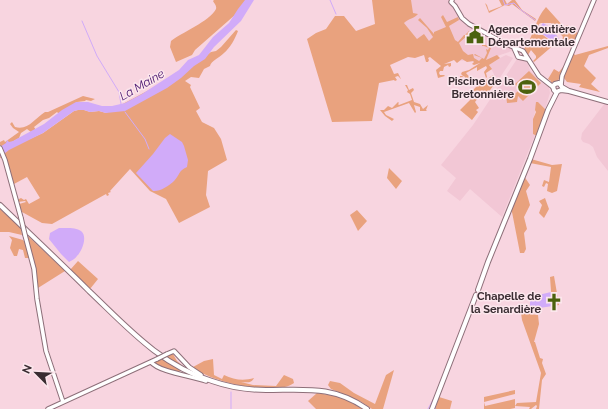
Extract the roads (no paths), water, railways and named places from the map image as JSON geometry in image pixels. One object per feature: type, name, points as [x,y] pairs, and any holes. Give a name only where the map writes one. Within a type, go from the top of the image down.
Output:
[{"type":"main road","points":[[431,409],[437,398],[477,292],[558,88],[608,102]]},
{"type":"main road","points":[[0,205],[144,344],[179,368],[215,382],[233,387],[258,390],[306,389],[323,391],[345,397],[367,409]]},
{"type":"street","points":[[518,52],[518,57],[523,56],[528,59],[539,76],[549,84],[558,88],[594,0]]},
{"type":"street","points":[[453,1],[461,16],[469,24],[518,52],[523,51],[523,56]]},
{"type":"street","points":[[0,148],[4,156],[34,269],[37,299],[46,351],[63,402]]},
{"type":"street","points":[[48,409],[174,351],[188,367],[215,382]]},
{"type":"street","points":[[151,362],[167,371],[215,382]]},
{"type":"waterway","points":[[330,0],[336,14]]},
{"type":"waterway","points":[[503,0],[505,5],[514,3],[535,20]]},
{"type":"waterway","name":"La Maine","points":[[82,21],[97,56],[119,92],[121,104]]},
{"type":"waterway","points":[[125,112],[145,139],[149,149]]},
{"type":"waterway","points":[[533,144],[535,139]]},
{"type":"waterway","points":[[231,392],[231,409]]},
{"type":"waterway","points":[[428,409],[436,394]]},
{"type":"waterway","points":[[435,409],[436,404]]},
{"type":"place","name":"Agence Routière Départementale","points":[[475,35]]},
{"type":"place","name":"Piscine de la Bretonnière","points":[[527,87]]},
{"type":"place","name":"Chapelle de la Senardière","points":[[554,302]]}]
